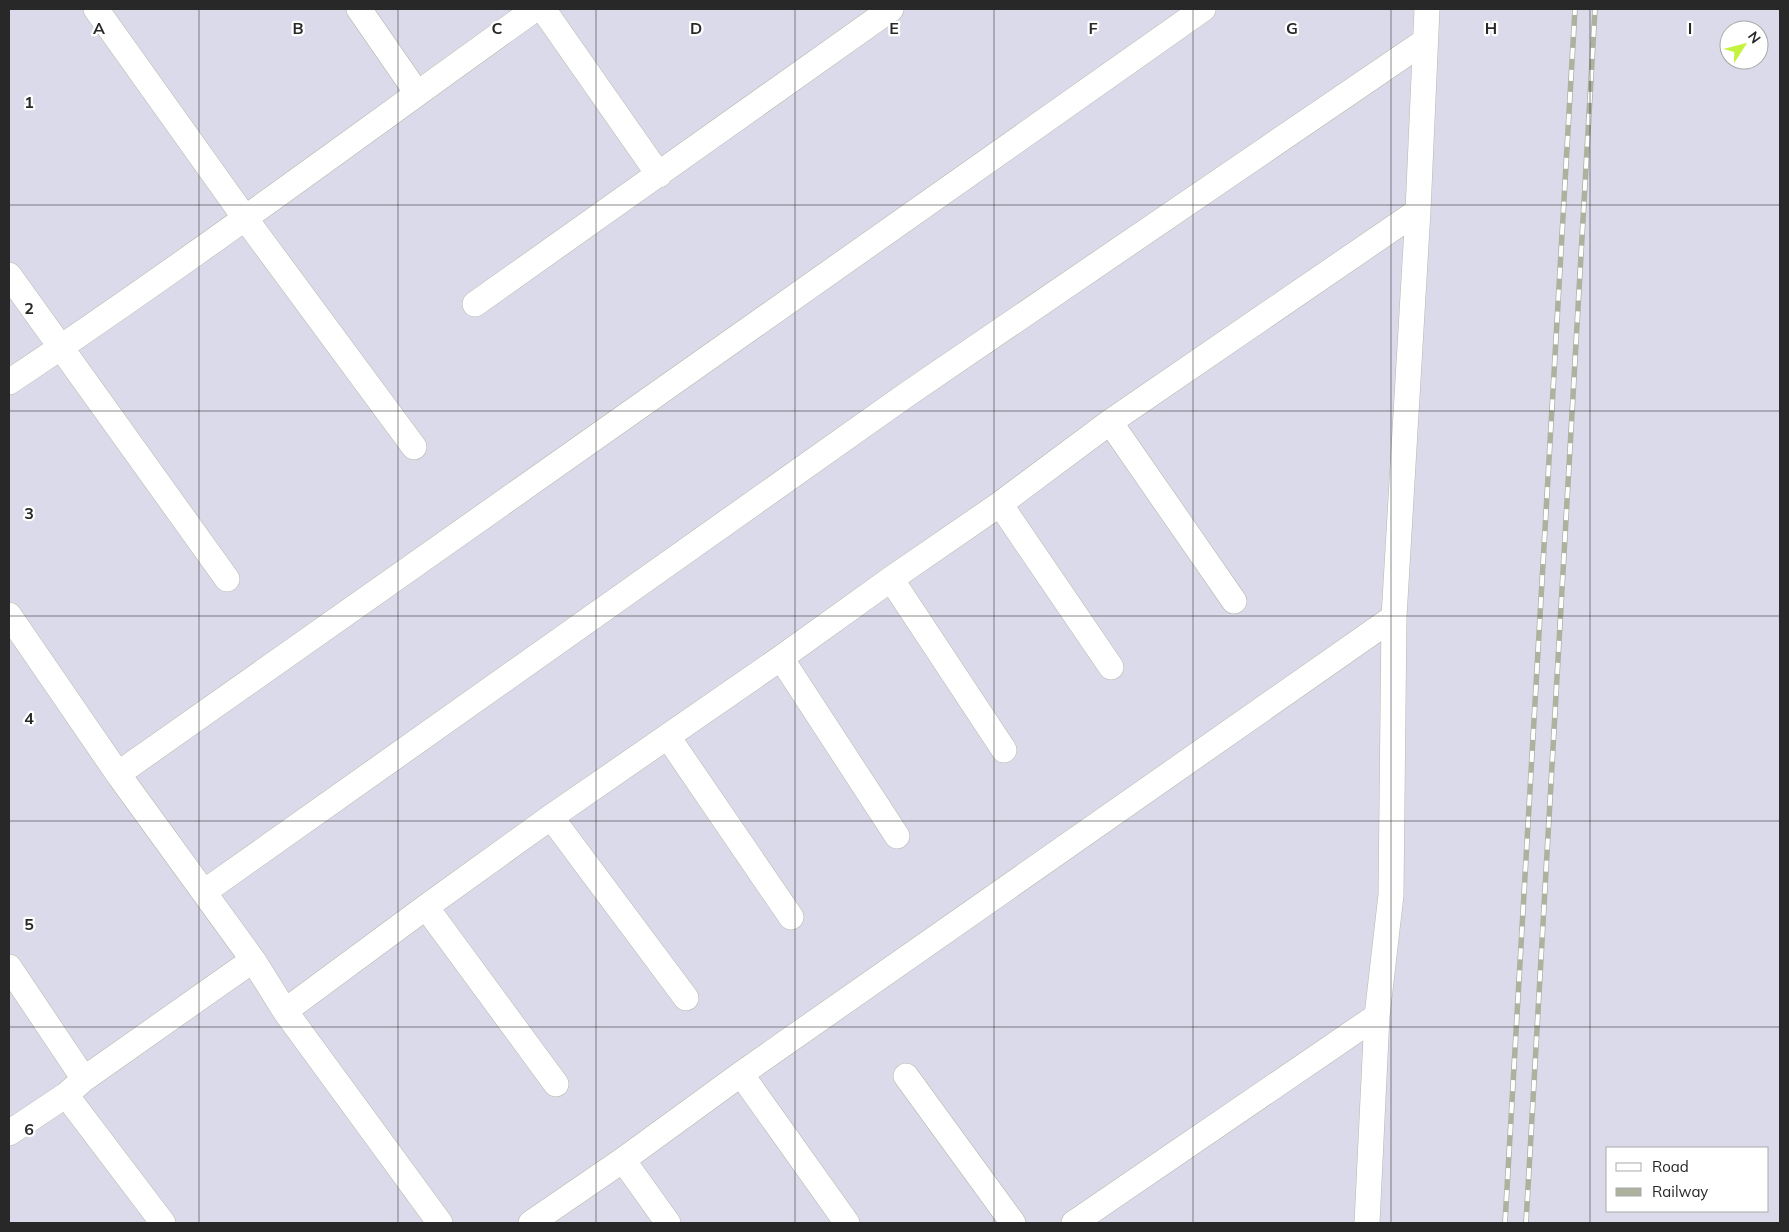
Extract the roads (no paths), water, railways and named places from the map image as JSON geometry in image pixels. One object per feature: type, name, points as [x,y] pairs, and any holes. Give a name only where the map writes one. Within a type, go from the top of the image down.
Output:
[{"type":"street","points":[[96,9],[245,218],[414,447]]},
{"type":"street","points":[[360,9],[418,93]]},
{"type":"street","points":[[9,382],[245,218],[535,9]]},
{"type":"street","points":[[543,9],[658,175]]},
{"type":"street","points":[[475,304],[892,9]]},
{"type":"street","points":[[118,774],[1203,9]]},
{"type":"street","points":[[1367,1223],[1377,1016],[1391,895],[1394,617],[1418,211],[1427,9]]},
{"type":"street","points":[[204,892],[909,392],[1425,40]]},
{"type":"street","points":[[286,1011],[551,817],[782,658],[891,578],[1000,504],[1110,422],[1418,211]]},
{"type":"street","points":[[9,275],[227,579]]},
{"type":"street","points":[[1110,422],[1234,601]]},
{"type":"street","points":[[1000,504],[1111,667]]},
{"type":"street","points":[[891,578],[1004,750]]},
{"type":"street","points":[[9,615],[118,774],[253,960],[286,1011],[440,1223]]},
{"type":"street","points":[[531,1223],[1394,617]]},
{"type":"street","points":[[782,658],[897,836]]},
{"type":"street","points":[[668,737],[791,917]]},
{"type":"street","points":[[551,817],[686,998]]},
{"type":"street","points":[[426,907],[556,1084]]},
{"type":"street","points":[[9,1133],[253,960]]},
{"type":"street","points":[[9,968],[75,1087],[162,1223]]},
{"type":"street","points":[[1084,1220],[1377,1016]]},
{"type":"street","points":[[741,1074],[848,1223]]},
{"type":"street","points":[[906,1076],[1013,1223]]},
{"type":"street","points":[[623,1160],[668,1223]]},
{"type":"railway","points":[[1505,1223],[1575,9]]},
{"type":"railway","points":[[1526,1223],[1595,9]]}]
